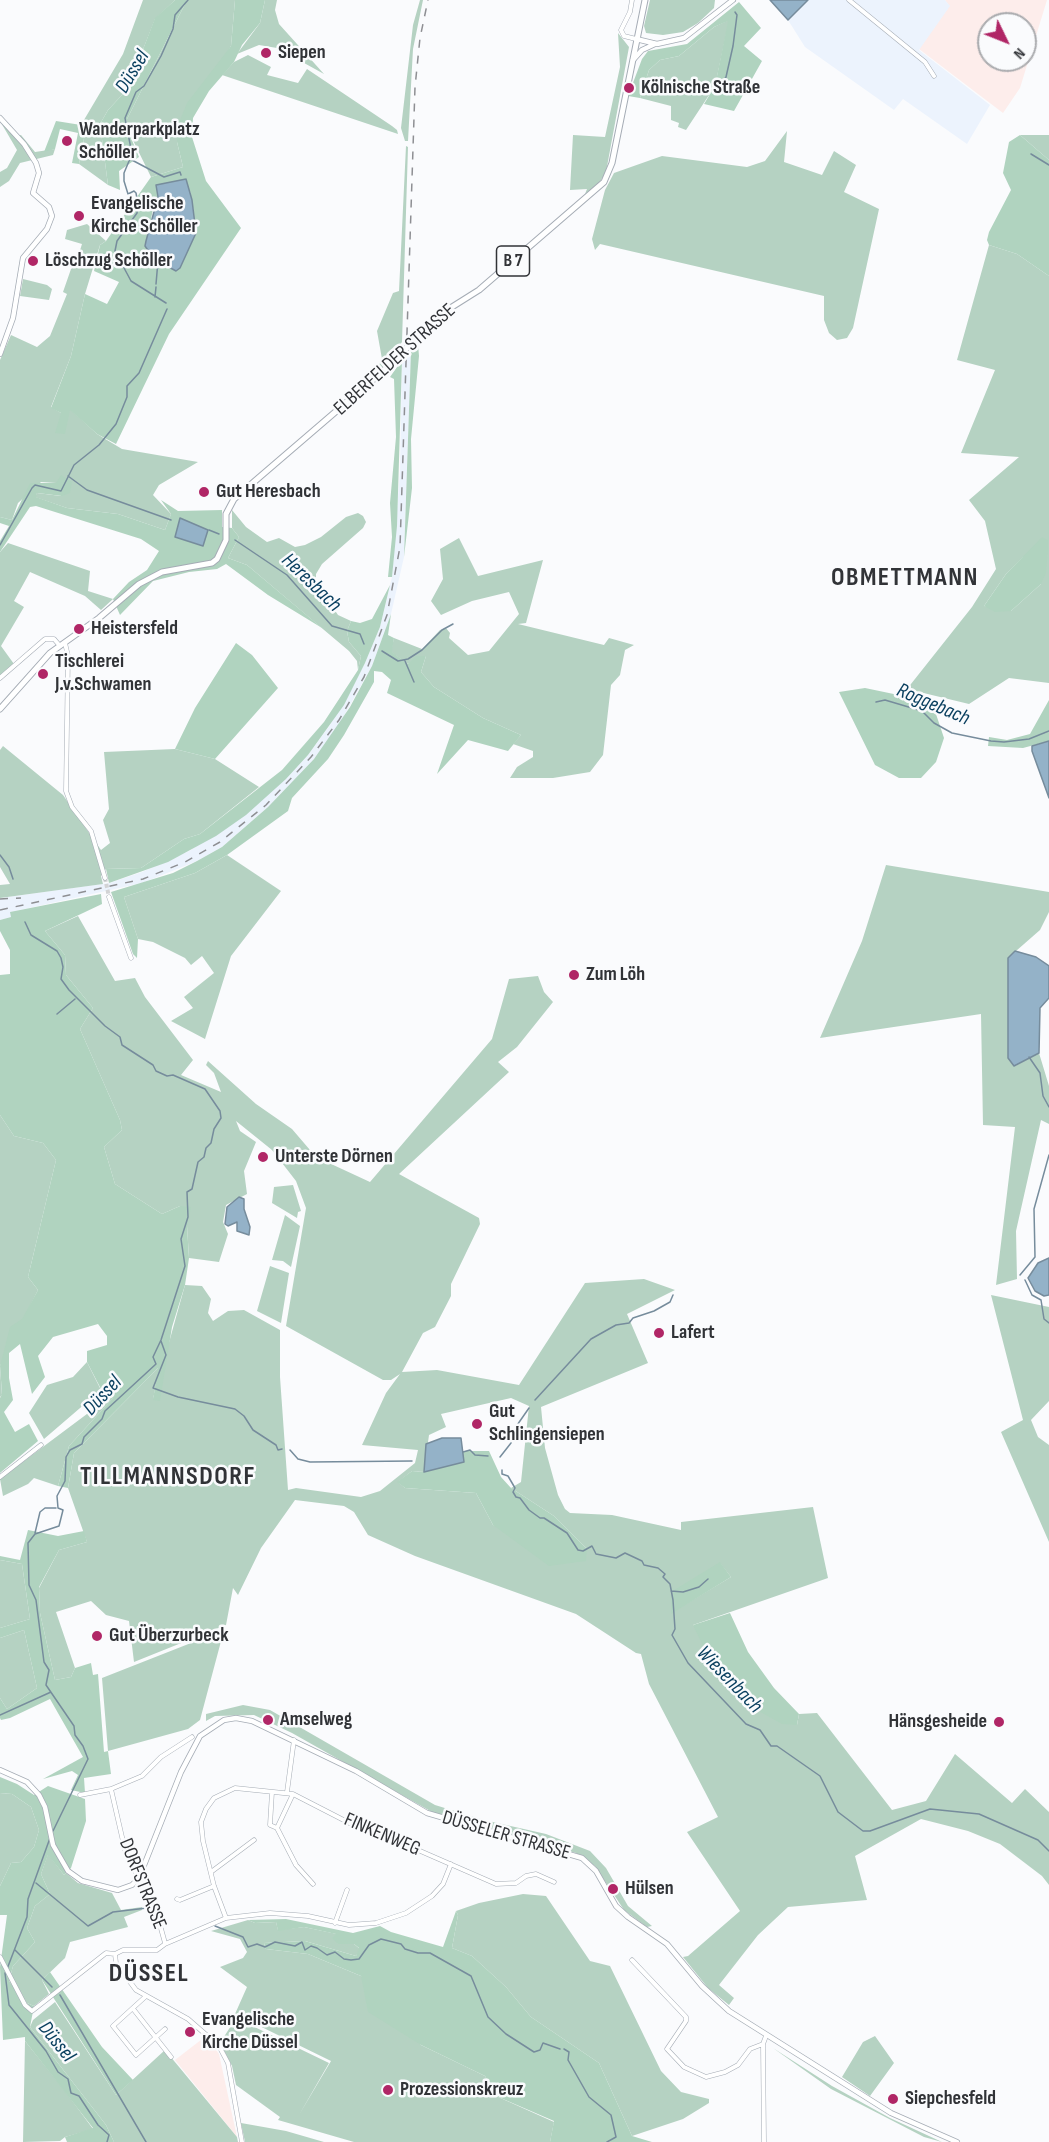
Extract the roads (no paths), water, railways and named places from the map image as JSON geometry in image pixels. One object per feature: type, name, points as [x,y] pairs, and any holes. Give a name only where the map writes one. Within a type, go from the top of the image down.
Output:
[{"type":"main road","name":"B 7","points":[[636,39],[645,0]]},
{"type":"main road","points":[[631,63],[642,50],[657,44],[676,41],[694,33],[733,0]]},
{"type":"main road","points":[[636,39],[657,44]]},
{"type":"main road","name":"ELBERFELDER STRASSE","points":[[63,644],[139,584],[156,574],[212,563],[218,559],[226,540],[226,514],[234,499],[397,359],[418,335],[444,312],[479,290],[604,182],[612,164],[636,39]]},
{"type":"main road","points":[[0,118],[24,144],[36,163],[39,173],[33,193],[49,207],[52,216],[47,229],[23,258],[13,318],[0,354]]},
{"type":"main road","name":"B 7","points":[[0,709],[41,661],[63,644]]},
{"type":"main road","name":"DÜSSELER STRASSE","points":[[139,1878],[194,1745],[206,1730],[224,1720],[243,1719],[294,1740],[356,1771],[416,1808],[438,1818],[582,1858],[596,1871],[616,1906],[667,1944],[716,2000],[766,2036],[891,2113],[957,2142]]},
{"type":"main road","points":[[0,1770],[27,1782],[39,1795],[45,1807],[48,1833],[68,1871],[81,1881],[118,1890],[132,1885],[139,1878]]},
{"type":"street","points":[[632,0],[630,12],[621,30],[624,36],[636,39]]},
{"type":"street","points":[[849,0],[925,62],[934,76]]},
{"type":"street","points":[[0,678],[45,639],[54,639],[63,644],[68,656],[66,791],[72,807],[91,831],[105,878]]},
{"type":"street","points":[[109,897],[131,958]]},
{"type":"street","points":[[0,1477],[41,1445]]},
{"type":"street","points":[[80,1795],[111,1789],[142,1776],[175,1747],[192,1737]]},
{"type":"street","points":[[287,1792],[294,1740]]},
{"type":"street","name":"DORFSTRASSE","points":[[111,1789],[125,1850],[139,1878],[165,1944]]},
{"type":"street","name":"FINKENWEG","points":[[226,1918],[214,1886],[201,1828],[207,1805],[232,1789],[293,1794],[363,1830],[379,1833],[496,1884],[516,1883],[536,1874],[554,1882]]},
{"type":"street","points":[[272,1792],[270,1824],[277,1828],[296,1865],[313,1884]]},
{"type":"street","points":[[277,1828],[293,1794]]},
{"type":"street","points":[[211,1872],[254,1840]]},
{"type":"street","name":"DORFSTRASSE","points":[[0,1957],[25,2005],[32,2011],[106,1953],[115,1954],[123,1950],[157,1950],[165,1944],[226,1918],[270,1913],[308,1916],[335,1923],[364,1926],[406,1913],[432,1896],[443,1884],[451,1864]]},
{"type":"street","points":[[177,1899],[180,1900],[214,1886]]},
{"type":"street","points":[[335,1923],[346,1890]]},
{"type":"street","points":[[115,1954],[116,1963],[125,1977],[145,1997],[188,2019],[219,2046],[228,2063],[242,2142]]},
{"type":"street","points":[[632,1960],[686,2017],[687,2021],[667,2049],[684,2067],[705,2077],[725,2072],[738,2064],[750,2049],[763,2044]]},
{"type":"street","points":[[145,1997],[134,2010],[113,2026],[136,2055],[165,2030]]},
{"type":"street","points":[[134,2010],[171,2057]]},
{"type":"street","points":[[764,2142],[763,2044],[766,2036]]},
{"type":"water","points":[[770,0],[808,0],[788,20]]},
{"type":"water","points":[[186,179],[192,200],[196,233],[180,268],[176,271],[154,259],[145,246],[158,197],[156,185]]},
{"type":"water","points":[[180,518],[208,530],[203,546],[175,537]]},
{"type":"water","points":[[1049,741],[1049,798],[1032,746]]},
{"type":"water","points":[[1015,951],[1036,957],[1049,966],[1049,998],[1040,1008],[1039,1053],[1014,1066],[1008,1058],[1008,958]]},
{"type":"water","points":[[239,1197],[244,1199],[244,1209],[250,1227],[249,1235],[237,1231],[237,1222],[228,1226],[225,1224],[227,1207]]},
{"type":"water","points":[[1049,1258],[1049,1295],[1044,1296],[1035,1291],[1028,1278],[1038,1263]]},
{"type":"water","points":[[442,1438],[461,1438],[464,1462],[424,1472],[426,1444]]},
{"type":"waterway","name":"Düssel","points":[[166,303],[131,281],[115,251],[117,241],[137,213],[138,204],[136,193],[134,191],[128,194],[124,181],[124,173],[132,154],[125,118],[136,92],[144,86],[161,56],[173,29],[175,15],[188,0]]},
{"type":"waterway","points":[[722,93],[721,85],[726,77],[733,46],[737,15],[735,12]]},
{"type":"waterway","points":[[1031,154],[1049,165]]},
{"type":"waterway","points":[[130,159],[164,177],[180,172],[181,175]]},
{"type":"waterway","points":[[156,284],[158,261]]},
{"type":"waterway","name":"Düssel","points":[[155,297],[156,287]]},
{"type":"waterway","name":"Düssel","points":[[0,545],[32,488],[35,485],[61,491],[74,465],[99,445],[116,424],[127,397],[127,386],[139,373],[167,309]]},
{"type":"waterway","name":"Heresbach","points":[[68,476],[87,490],[171,520]]},
{"type":"waterway","name":"Heresbach","points":[[209,530],[219,534]]},
{"type":"waterway","name":"Heresbach","points":[[235,540],[287,575],[332,626],[360,634],[364,644]]},
{"type":"waterway","name":"Heresbach","points":[[382,651],[398,661],[408,659],[422,650],[442,630],[453,624]]},
{"type":"waterway","points":[[405,661],[414,682]]},
{"type":"waterway","name":"Roggebach","points":[[876,702],[885,700],[922,711],[934,723],[952,733],[991,741],[1029,739],[1049,731]]},
{"type":"waterway","name":"Düssel","points":[[0,855],[9,867],[13,879]]},
{"type":"waterway","name":"Düssel","points":[[25,922],[31,935],[57,951],[63,967],[61,979],[69,990],[105,1026],[120,1037],[122,1045],[153,1065],[156,1071],[167,1076],[173,1075],[205,1089],[220,1111],[221,1118],[214,1129],[211,1143],[206,1148],[204,1157],[198,1162],[192,1189],[187,1192],[188,1217],[181,1239],[185,1266],[161,1340],[153,1357],[156,1364],[105,1411],[102,1419],[84,1437],[82,1444],[70,1450],[66,1457],[65,1481],[57,1496],[58,1508],[63,1510],[59,1526],[35,1534],[28,1543],[29,1585],[36,1600],[44,1662],[49,1670],[46,1685],[74,1726],[75,1735],[88,1759],[53,1831]]},
{"type":"waterway","points":[[57,1014],[75,999]]},
{"type":"waterway","points":[[1029,1057],[1040,1073],[1043,1096],[1049,1107]]},
{"type":"waterway","points":[[1020,1275],[1035,1257],[1034,1209],[1049,1155]]},
{"type":"waterway","points":[[1025,1280],[1032,1295],[1041,1300],[1044,1319],[1049,1323]]},
{"type":"waterway","points":[[535,1400],[591,1339],[616,1325],[629,1323],[633,1318],[654,1311],[670,1302],[673,1295]]},
{"type":"waterway","name":"Wiesenbach","points":[[161,1341],[166,1355],[153,1388],[178,1397],[235,1409],[244,1416],[253,1430],[276,1445],[278,1450],[282,1449]]},
{"type":"waterway","points":[[500,1457],[511,1443],[513,1431],[529,1408]]},
{"type":"waterway","name":"Wiesenbach","points":[[290,1450],[298,1459],[310,1462],[412,1461]]},
{"type":"waterway","name":"Wiesenbach","points":[[463,1452],[470,1450],[475,1455],[488,1456]]},
{"type":"waterway","name":"Wiesenbach","points":[[502,1470],[502,1474],[508,1476],[515,1488],[513,1492],[516,1497],[520,1498],[529,1510],[540,1518],[544,1518],[567,1533],[578,1550],[583,1551],[592,1546],[596,1554],[616,1558],[625,1553],[642,1561],[644,1565],[658,1568],[665,1574],[663,1577],[670,1584],[673,1600],[675,1629],[672,1635],[688,1663],[746,1724],[760,1730],[771,1746],[777,1746],[820,1776],[838,1812],[863,1831],[870,1831],[930,1809],[979,1814],[1038,1840],[1049,1851]]},
{"type":"waterway","points":[[35,1533],[40,1512],[45,1508],[56,1508]]},
{"type":"waterway","points":[[671,1591],[683,1592],[699,1587],[708,1579]]},
{"type":"waterway","points":[[0,1715],[51,1692]]},
{"type":"waterway","name":"Düssel","points":[[7,1969],[27,1917],[28,1899],[50,1838]]},
{"type":"waterway","points":[[36,1883],[88,1926],[113,1912],[147,1908]]},
{"type":"waterway","points":[[215,1926],[243,1937],[248,1947],[257,1944],[265,1947],[275,1942],[295,1946],[302,1942],[305,1950],[311,1946],[327,1955],[335,1952],[344,1959],[351,1960],[359,1959],[369,1945],[381,1939],[401,1944],[405,1949],[418,1953],[430,1953],[471,1976],[488,2017],[506,2034],[534,2052],[540,2050],[543,2043],[560,2049]]},
{"type":"waterway","name":"Düssel","points":[[15,1950],[52,1987]]},
{"type":"waterway","name":"Düssel","points":[[5,1973],[9,2005],[46,2051],[58,2072],[68,2079],[71,2093],[79,2096],[98,2125],[109,2135],[107,2142]]},
{"type":"waterway","name":"Düssel","points":[[60,1995],[146,2142]]},
{"type":"waterway","points":[[564,2049],[569,2052],[568,2060],[589,2097],[611,2115],[616,2137],[607,2142]]},
{"type":"tunnel","points":[[105,878],[109,897]]},
{"type":"railway","points":[[0,910],[143,879],[185,862],[220,842],[266,805],[311,757],[339,720],[364,677],[387,615],[400,547],[415,87],[420,38],[428,0]]},
{"type":"railway","points":[[0,899],[21,898]]},
{"type":"place","name":"Siepen","points":[[266,53]]},
{"type":"place","name":"Kölnische Straße","points":[[629,88]]},
{"type":"place","name":"Wanderparkplatz Schöller","points":[[67,141]]},
{"type":"place","name":"Evangelische Kirche Schöller","points":[[79,216]]},
{"type":"place","name":"Löschzug Schöller","points":[[33,261]]},
{"type":"place","name":"Gut Heresbach","points":[[204,492]]},
{"type":"place","name":"Heistersfeld","points":[[79,629]]},
{"type":"place","name":"Tischlerei J.v.Schwamen","points":[[43,674]]},
{"type":"place","name":"Zum Löh","points":[[574,975]]},
{"type":"place","name":"Unterste Dörnen","points":[[263,1157]]},
{"type":"place","name":"Lafert","points":[[659,1333]]},
{"type":"place","name":"Gut Schlingensiepen","points":[[477,1424]]},
{"type":"place","name":"Gut Überzurbeck","points":[[97,1636]]},
{"type":"place","name":"Amselweg","points":[[268,1720]]},
{"type":"place","name":"Hänsgesheide","points":[[999,1722]]},
{"type":"place","name":"Hülsen","points":[[613,1889]]},
{"type":"place","name":"Evangelische Kirche Düssel","points":[[190,2032]]},
{"type":"place","name":"Prozessionskreuz","points":[[388,2090]]},
{"type":"place","name":"Siepchesfeld","points":[[893,2099]]},
{"type":"district","name":"OBMETTMANN","points":[[905,578]]},
{"type":"district","name":"TILLMANNSDORF","points":[[168,1477]]},
{"type":"district","name":"DÜSSEL","points":[[149,1974]]}]
